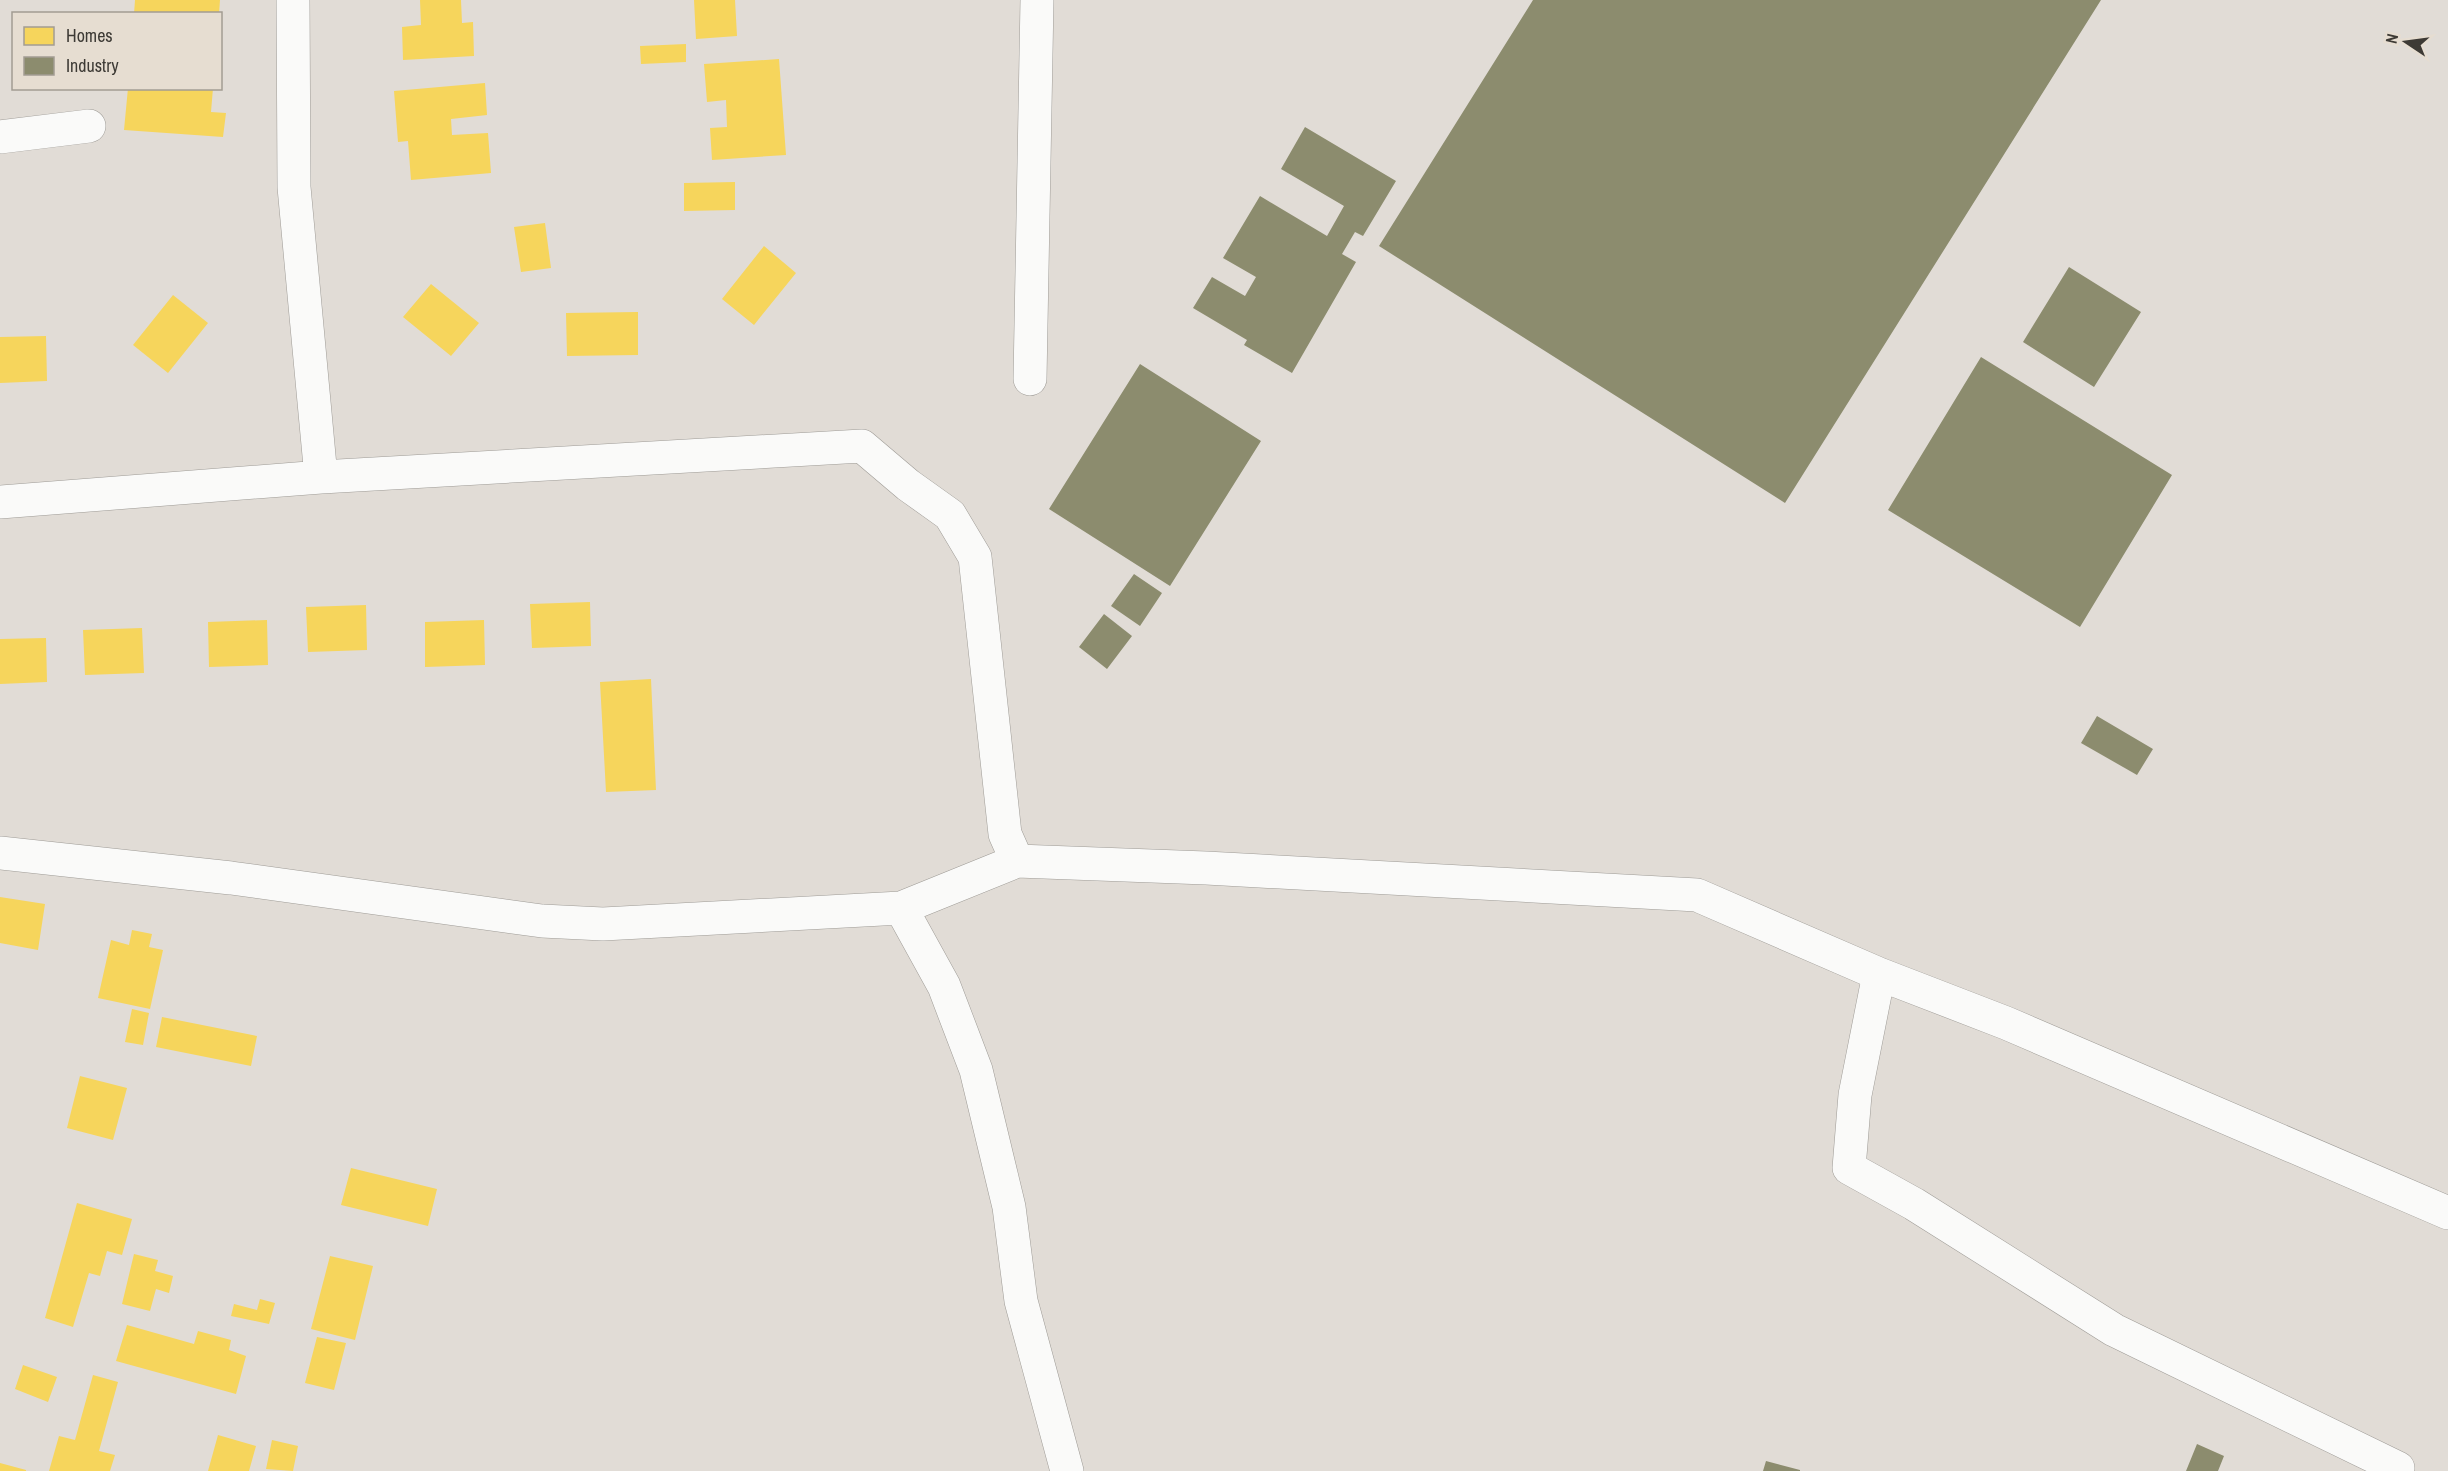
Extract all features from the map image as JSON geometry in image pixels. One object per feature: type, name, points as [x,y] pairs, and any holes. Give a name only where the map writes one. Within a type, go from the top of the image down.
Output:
[{"type":"street","points":[[293,0],[294,187],[321,477]]},
{"type":"street","points":[[1030,379],[1037,0]]},
{"type":"street","points":[[0,137],[89,126]]},
{"type":"street","points":[[0,502],[321,477],[862,446],[908,485],[950,514],[975,557],[1005,834],[1017,861]]},
{"type":"street","points":[[0,853],[231,878],[542,921],[603,924],[901,908],[1017,861],[1206,868],[1697,895],[1879,974],[2006,1023],[2448,1213]]},
{"type":"street","points":[[901,908],[944,986],[976,1070],[1009,1207],[1020,1301],[1067,1471]]},
{"type":"street","points":[[1879,974],[1855,1095],[1849,1168],[1914,1204],[2114,1330],[2398,1468]]},
{"type":"building: Homes","points":[[135,0],[220,0],[219,12],[134,12]]},
{"type":"building: Homes","points":[[420,0],[461,0],[462,23],[473,22],[474,56],[403,60],[402,27],[421,25]]},
{"type":"building: Homes","points":[[694,0],[735,0],[737,36],[696,39]]},
{"type":"building: Homes","points":[[686,44],[686,62],[641,64],[640,46]]},
{"type":"building: Homes","points":[[779,59],[786,155],[712,160],[710,128],[727,127],[726,100],[707,102],[704,64]]},
{"type":"building: Homes","points":[[485,83],[487,115],[451,119],[452,135],[488,133],[491,173],[411,180],[408,141],[398,142],[394,91]]},
{"type":"building: Homes","points":[[128,90],[213,90],[211,112],[226,113],[223,137],[124,130]]},
{"type":"building: Homes","points":[[735,182],[735,210],[684,211],[684,183]]},
{"type":"building: Homes","points":[[545,223],[551,268],[521,272],[514,227]]},
{"type":"building: Homes","points":[[764,246],[796,273],[754,325],[722,299]]},
{"type":"building: Homes","points":[[431,284],[479,323],[451,356],[403,317]]},
{"type":"building: Homes","points":[[173,295],[208,323],[168,373],[133,345]]},
{"type":"building: Homes","points":[[638,312],[638,355],[567,356],[566,313]]},
{"type":"building: Homes","points":[[46,336],[47,381],[0,383],[0,337]]},
{"type":"building: Homes","points":[[590,602],[591,646],[532,648],[530,604]]},
{"type":"building: Homes","points":[[366,605],[367,650],[308,652],[306,607]]},
{"type":"building: Homes","points":[[267,620],[268,665],[209,667],[208,622]]},
{"type":"building: Homes","points":[[484,620],[485,665],[425,667],[425,622]]},
{"type":"building: Homes","points":[[142,628],[144,673],[85,675],[83,630]]},
{"type":"building: Homes","points":[[46,638],[47,682],[0,684],[0,639]]},
{"type":"building: Homes","points":[[651,679],[656,790],[606,792],[600,682]]},
{"type":"building: Homes","points":[[0,897],[45,904],[38,950],[0,943]]},
{"type":"building: Homes","points":[[132,930],[152,934],[149,947],[163,950],[150,1009],[98,998],[111,940],[129,945]]},
{"type":"building: Homes","points":[[132,1009],[149,1013],[143,1045],[125,1042]]},
{"type":"building: Homes","points":[[162,1017],[257,1036],[251,1066],[156,1047]]},
{"type":"building: Homes","points":[[80,1076],[127,1088],[113,1140],[67,1128]]},
{"type":"building: Homes","points":[[351,1168],[437,1189],[428,1226],[341,1205]]},
{"type":"building: Homes","points":[[77,1203],[132,1219],[122,1255],[107,1251],[100,1276],[89,1273],[73,1327],[45,1318]]},
{"type":"building: Homes","points":[[134,1254],[158,1260],[155,1271],[173,1276],[169,1293],[156,1289],[150,1311],[122,1304]]},
{"type":"building: Homes","points":[[330,1256],[373,1266],[355,1340],[311,1329]]},
{"type":"building: Homes","points":[[260,1299],[275,1303],[269,1324],[231,1316],[234,1304],[257,1310]]},
{"type":"building: Homes","points":[[127,1325],[194,1344],[198,1331],[231,1340],[229,1350],[246,1356],[236,1394],[116,1361]]},
{"type":"building: Homes","points":[[317,1337],[346,1343],[334,1390],[305,1383]]},
{"type":"building: Homes","points":[[23,1365],[57,1377],[48,1402],[15,1389]]},
{"type":"building: Homes","points":[[93,1375],[118,1382],[99,1451],[115,1455],[110,1471],[49,1471],[59,1436],[75,1440]]},
{"type":"building: Homes","points":[[218,1435],[256,1446],[249,1471],[208,1471]]},
{"type":"building: Homes","points":[[272,1440],[298,1446],[293,1471],[266,1469]]},
{"type":"building: Homes","points":[[0,1463],[26,1470],[26,1471],[0,1471]]},
{"type":"building: Industry","points":[[1533,0],[2101,0],[1785,503],[1379,246]]},
{"type":"building: Industry","points":[[1305,127],[1396,181],[1363,236],[1355,232],[1342,254],[1356,262],[1292,373],[1244,345],[1247,340],[1193,308],[1212,277],[1245,296],[1256,277],[1223,258],[1260,196],[1327,236],[1344,206],[1281,169]]},
{"type":"building: Industry","points":[[2069,267],[2141,312],[2094,387],[2023,342]]},
{"type":"building: Industry","points":[[1981,357],[2172,475],[2080,627],[1888,510]]},
{"type":"building: Industry","points":[[1140,364],[1261,441],[1170,586],[1049,509]]},
{"type":"building: Industry","points":[[1134,574],[1162,593],[1140,626],[1111,606]]},
{"type":"building: Industry","points":[[1104,614],[1132,636],[1107,669],[1079,647]]},
{"type":"building: Industry","points":[[2097,716],[2153,749],[2137,775],[2081,743]]},
{"type":"building: Industry","points":[[2197,1444],[2224,1456],[2218,1471],[2186,1471]]},
{"type":"building: Industry","points":[[1766,1461],[1800,1470],[1800,1471],[1763,1471]]}]
